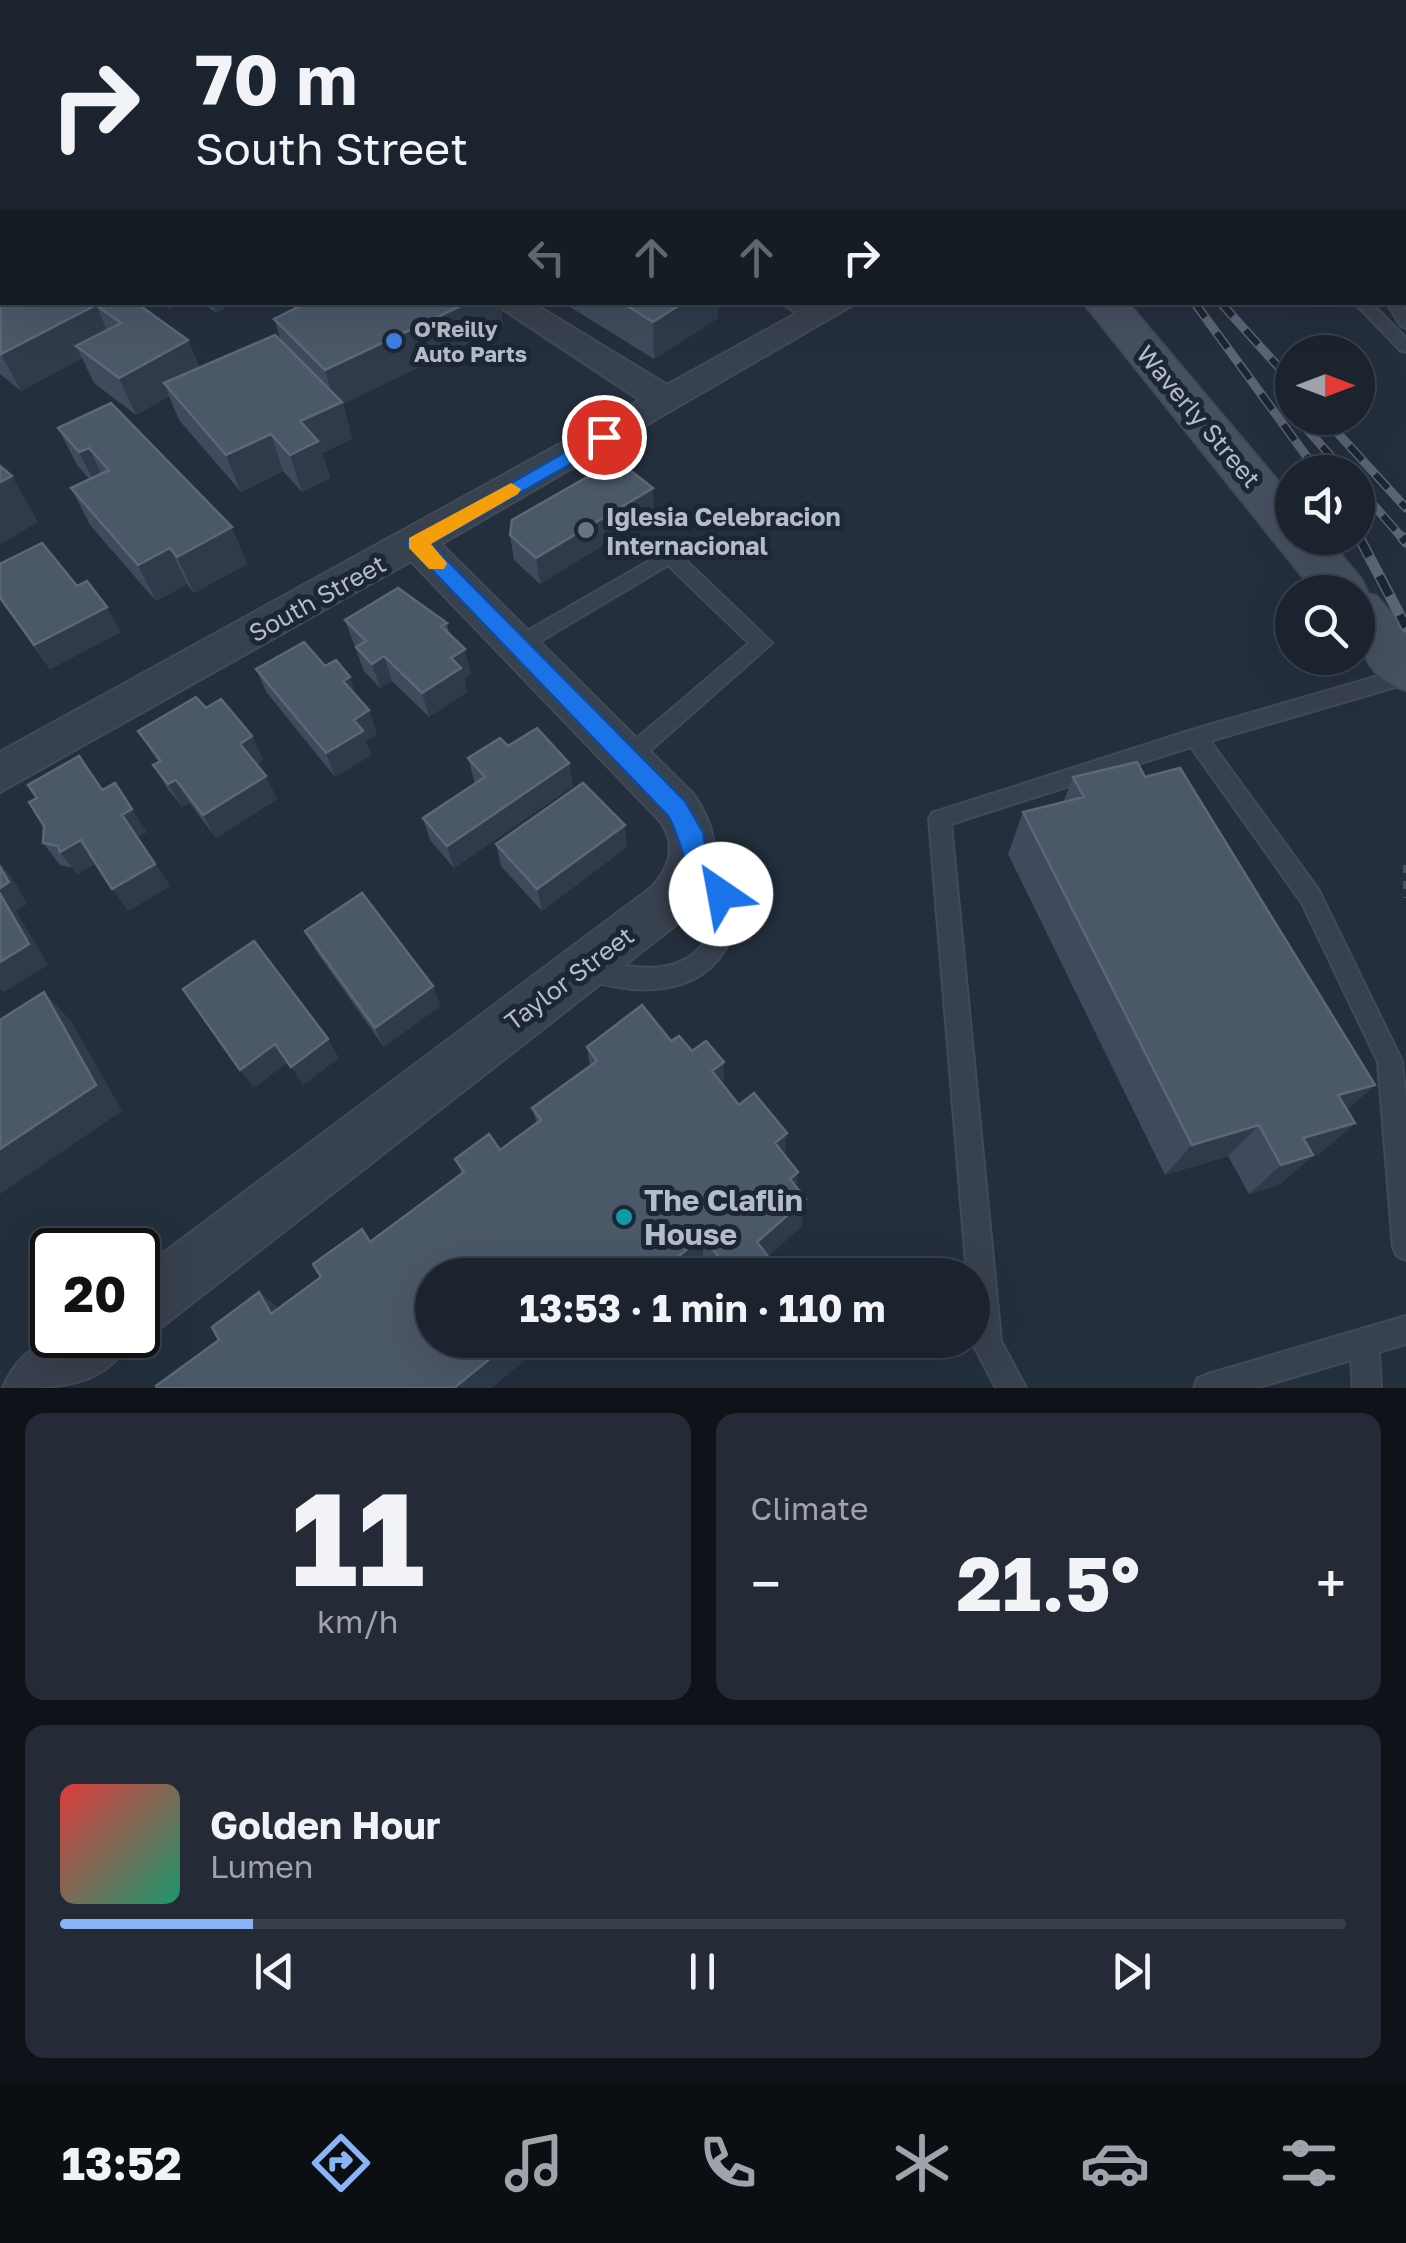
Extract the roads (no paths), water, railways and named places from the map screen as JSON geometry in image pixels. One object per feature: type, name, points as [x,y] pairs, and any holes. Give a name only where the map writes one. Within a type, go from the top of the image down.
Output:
[{"type":"main road","name":"Waverly Street","points":[[1106,305],[1275,509]]},
{"type":"main road","points":[[1312,555],[1330,575]]},
{"type":"main road","points":[[1375,632],[1406,673]]},
{"type":"street","points":[[513,305],[667,401]]},
{"type":"street","name":"South Street","points":[[0,774],[667,401],[814,308]]},
{"type":"street","points":[[417,543],[686,819],[694,860]]},
{"type":"street","name":"Taylor Street","points":[[160,1291],[669,902],[685,883],[694,860]]},
{"type":"street","points":[[33,1388],[73,1358]]},
{"type":"lane","points":[[1364,305],[1406,346]]},
{"type":"lane","points":[[517,646],[670,556],[762,643],[628,758]]},
{"type":"lane","points":[[1012,1388],[988,1344],[940,819],[1406,673]]},
{"type":"lane","points":[[1195,737],[1310,896],[1390,1060],[1406,1247]]},
{"type":"lane","points":[[582,968],[650,980],[682,975],[705,961],[719,939],[723,904],[716,885],[694,860]]},
{"type":"lane","points":[[1208,1388],[1364,1346],[1406,1330]]},
{"type":"lane","points":[[1364,1346],[1366,1388]]},
{"type":"railway","points":[[1196,305],[1306,455]]},
{"type":"railway","points":[[1223,305],[1275,363]]},
{"type":"railway","points":[[1312,435],[1330,455]]},
{"type":"railway","points":[[1339,435],[1406,508]]},
{"type":"railway","points":[[1375,507],[1404,540]]},
{"type":"railway","points":[[1402,537],[1406,542]]},
{"type":"railway","points":[[1368,555],[1406,627]]},
{"type":"place","name":"O'Reilly Auto Parts","points":[[394,341]]},
{"type":"place","name":"Iglesia Celebracion Internacional","points":[[586,530]]},
{"type":"place","name":"The Claflin House","points":[[624,1217]]}]
